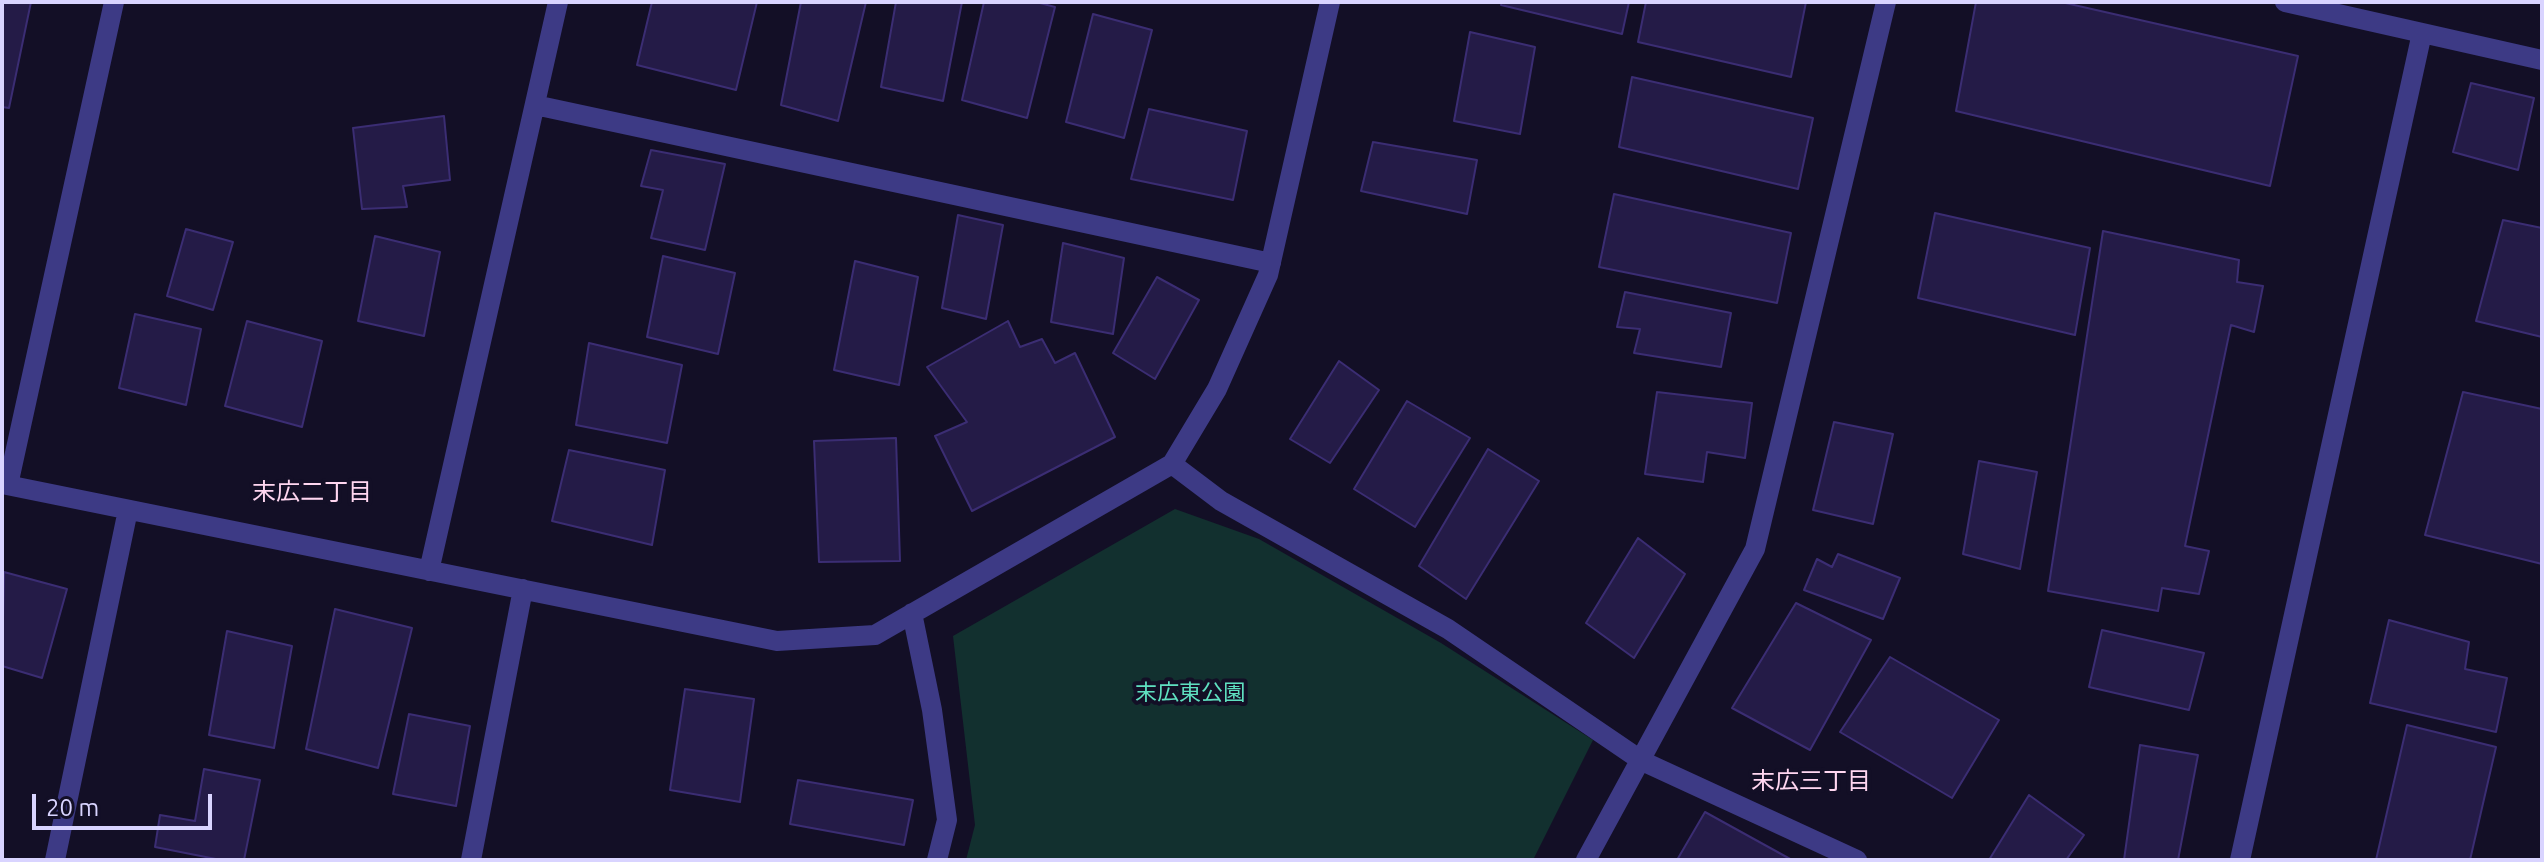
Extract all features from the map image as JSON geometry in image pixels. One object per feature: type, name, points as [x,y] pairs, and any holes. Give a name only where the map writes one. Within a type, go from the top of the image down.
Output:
[{"type":"street","points":[[114,2],[5,485],[777,641],[875,635],[1172,464],[1217,389],[1271,263],[1330,2]]},
{"type":"street","points":[[429,571],[558,2]]},
{"type":"street","points":[[1586,860],[1755,549],[1886,2]]},
{"type":"street","points":[[2285,2],[2542,60]]},
{"type":"street","points":[[2240,860],[2422,33]]},
{"type":"street","points":[[535,105],[1271,263]]},
{"type":"street","points":[[1172,464],[1221,501],[1448,629],[1642,761],[1857,860]]},
{"type":"street","points":[[55,860],[128,510]]},
{"type":"street","points":[[471,860],[523,589]]},
{"type":"street","points":[[912,613],[932,710],[947,820],[937,860]]},
{"type":"green space","name":"末広東公園","points":[[1175,509],[1259,539],[1441,643],[1593,740],[1533,860],[966,860],[975,825],[953,636]]},
{"type":"building","points":[[2,2],[31,2],[9,108],[2,107]]},
{"type":"building","points":[[652,2],[757,2],[736,90],[637,65]]},
{"type":"building","points":[[801,2],[866,2],[838,121],[781,105]]},
{"type":"building","points":[[896,2],[962,2],[943,101],[881,87]]},
{"type":"building","points":[[984,2],[1036,2],[1055,7],[1027,118],[962,100]]},
{"type":"building","points":[[1502,2],[1629,2],[1622,34],[1501,5]]},
{"type":"building","points":[[1646,2],[1806,2],[1791,77],[1638,42]]},
{"type":"building","points":[[1976,2],[2061,2],[2298,56],[2270,186],[1956,111]]},
{"type":"building","points":[[1093,14],[1152,30],[1124,138],[1066,122]]},
{"type":"building","points":[[1470,32],[1535,47],[1520,134],[1454,121]]},
{"type":"building","points":[[1632,77],[1813,118],[1798,189],[1619,147]]},
{"type":"building","points":[[2471,83],[2534,98],[2518,170],[2453,152]]},
{"type":"building","points":[[1149,109],[1247,131],[1233,200],[1131,179]]},
{"type":"building","points":[[444,116],[450,180],[403,186],[407,207],[362,209],[353,128]]},
{"type":"building","points":[[1373,142],[1477,160],[1467,214],[1361,191]]},
{"type":"building","points":[[651,150],[725,164],[705,250],[651,238],[663,190],[641,186]]},
{"type":"building","points":[[1614,194],[1791,233],[1777,303],[1599,267]]},
{"type":"building","points":[[1935,213],[2090,248],[2075,335],[1918,298]]},
{"type":"building","points":[[958,215],[1003,225],[986,319],[942,308]]},
{"type":"building","points":[[2503,220],[2542,228],[2542,337],[2476,321]]},
{"type":"building","points":[[186,229],[233,242],[213,310],[167,296]]},
{"type":"building","points":[[2103,231],[2239,260],[2237,282],[2263,286],[2254,332],[2231,325],[2185,546],[2209,551],[2199,594],[2162,588],[2158,611],[2048,591]]},
{"type":"building","points":[[375,236],[440,252],[424,336],[358,321]]},
{"type":"building","points":[[1063,243],[1124,258],[1113,334],[1051,322]]},
{"type":"building","points":[[663,256],[735,273],[718,354],[647,337]]},
{"type":"building","points":[[855,261],[918,277],[899,385],[834,370]]},
{"type":"building","points":[[1157,277],[1199,300],[1155,379],[1113,353]]},
{"type":"building","points":[[1625,292],[1731,313],[1721,367],[1634,353],[1640,329],[1617,327]]},
{"type":"building","points":[[135,314],[201,329],[186,405],[119,388]]},
{"type":"building","points":[[247,321],[322,341],[302,427],[225,406]]},
{"type":"building","points":[[1008,321],[1020,347],[1042,339],[1055,363],[1075,353],[1115,437],[972,511],[935,436],[967,422],[927,367]]},
{"type":"building","points":[[589,343],[682,365],[667,443],[576,425]]},
{"type":"building","points":[[1339,361],[1379,390],[1330,463],[1290,439]]},
{"type":"building","points":[[1657,392],[1752,403],[1745,458],[1707,452],[1703,482],[1645,474]]},
{"type":"building","points":[[2463,392],[2542,409],[2542,564],[2425,535]]},
{"type":"building","points":[[1407,401],[1470,438],[1415,527],[1354,489]]},
{"type":"building","points":[[1834,422],[1893,434],[1873,524],[1813,510]]},
{"type":"building","points":[[896,438],[900,561],[819,562],[814,441]]},
{"type":"building","points":[[1488,449],[1539,481],[1466,599],[1419,566]]},
{"type":"building","points":[[569,450],[665,470],[652,545],[552,521]]},
{"type":"building","points":[[1979,461],[2037,472],[2020,569],[1963,554]]},
{"type":"building","points":[[1638,538],[1685,574],[1634,658],[1586,623]]},
{"type":"building","points":[[1838,554],[1900,578],[1883,619],[1804,590],[1817,559],[1832,567]]},
{"type":"building","points":[[4,572],[67,589],[42,678],[2,666]]},
{"type":"building","points":[[1796,603],[1871,640],[1810,750],[1732,708]]},
{"type":"building","points":[[335,609],[412,628],[378,768],[306,749]]},
{"type":"building","points":[[2389,620],[2469,642],[2465,669],[2507,678],[2496,732],[2370,703]]},
{"type":"building","points":[[2102,630],[2204,653],[2189,710],[2089,687]]},
{"type":"building","points":[[227,631],[292,646],[274,748],[209,735]]},
{"type":"building","points":[[1890,657],[1999,720],[1952,798],[1840,732]]},
{"type":"building","points":[[685,689],[754,699],[740,802],[670,790]]},
{"type":"building","points":[[409,714],[470,726],[456,806],[393,794]]},
{"type":"building","points":[[2407,725],[2496,747],[2470,860],[2376,860]]},
{"type":"building","points":[[2140,745],[2198,755],[2178,860],[2124,860]]},
{"type":"building","points":[[204,769],[260,780],[244,860],[221,860],[155,847],[160,815],[195,821]]},
{"type":"building","points":[[798,780],[913,800],[904,845],[790,824]]},
{"type":"building","points":[[2029,795],[2084,835],[2066,860],[1989,860]]},
{"type":"building","points":[[1705,812],[1792,860],[1677,860]]},
{"type":"district","name":"末広二丁目","points":[[312,492]]},
{"type":"district","name":"末広三丁目","points":[[1811,781]]}]
